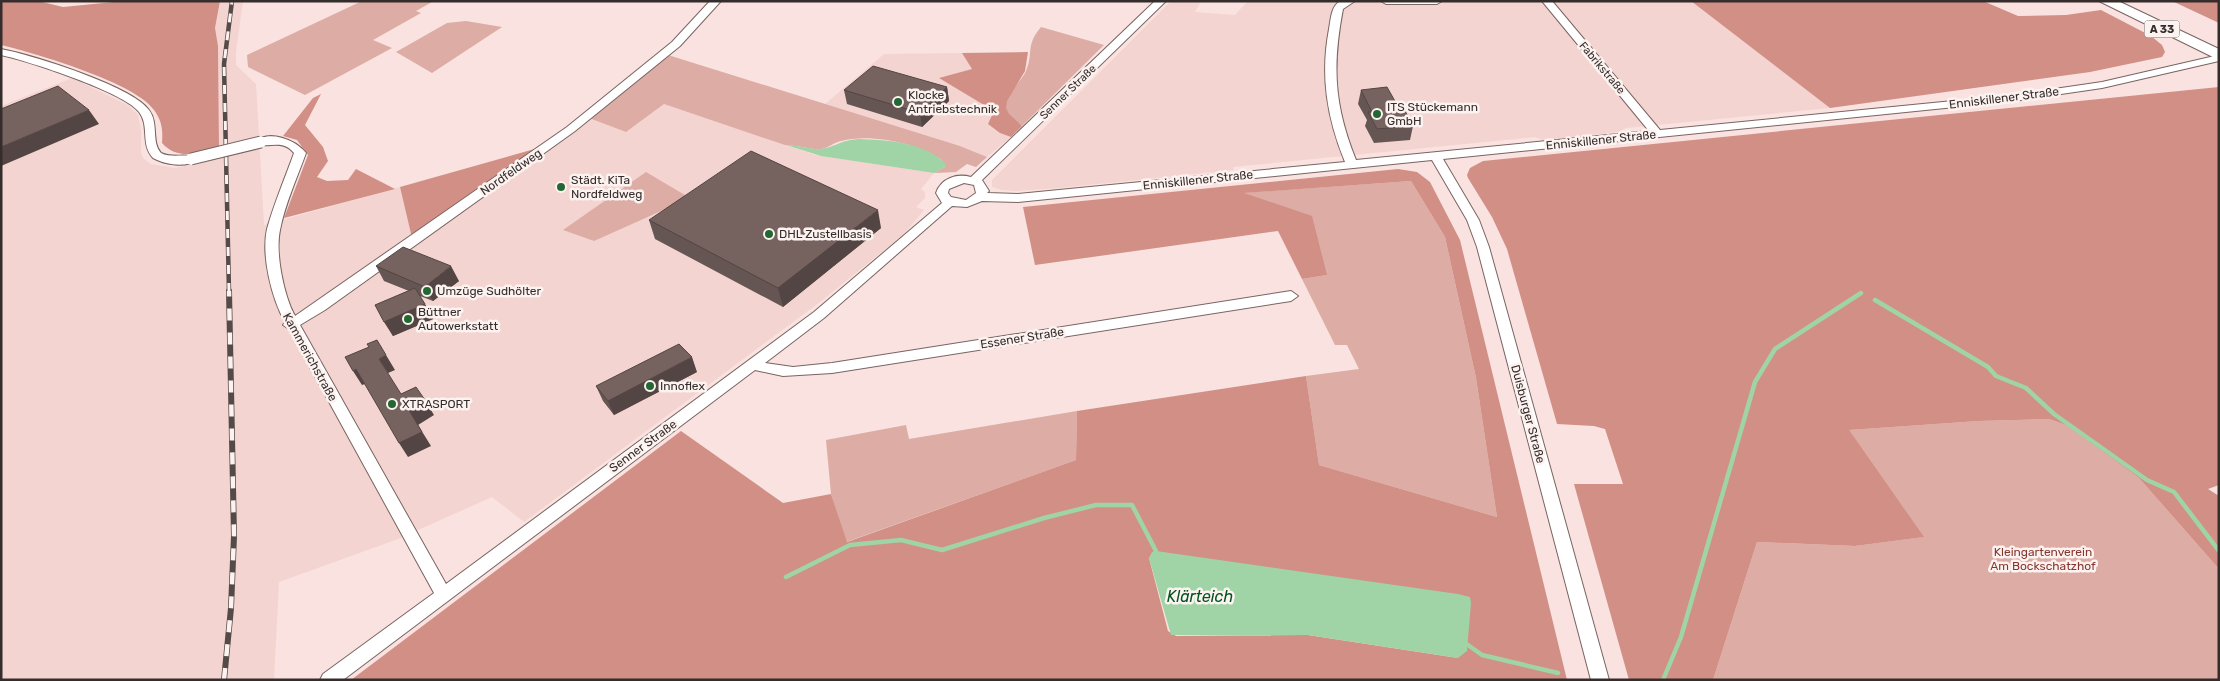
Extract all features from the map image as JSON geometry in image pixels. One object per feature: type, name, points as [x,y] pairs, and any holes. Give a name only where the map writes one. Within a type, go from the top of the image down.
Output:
[{"type":"highway","name":"A 33","points":[[2106,1],[2219,57]]},
{"type":"highway","name":"A 33","points":[[2129,1],[2219,44]]},
{"type":"street","name":"Nordfeldweg","points":[[290,325],[320,307],[548,146],[676,44],[716,1]]},
{"type":"street","name":"Senner Straße","points":[[974,180],[1161,1]]},
{"type":"street","points":[[1350,1],[1338,8],[1330,46],[1328,82],[1338,129],[1352,164]]},
{"type":"street","points":[[1386,1],[1437,1]]},
{"type":"street","name":"Fabrikstraße","points":[[1546,1],[1657,134]]},
{"type":"street","name":"Kammerichstraße","points":[[1,52],[52,65],[131,100],[147,114],[151,126],[151,146],[156,154],[171,161],[191,159],[261,142],[280,140],[290,143],[300,153],[274,224],[272,244],[278,291],[290,325],[443,594]]},
{"type":"street","name":"Enniskillener Straße","points":[[980,197],[1018,198],[1657,134],[2070,90],[2202,63],[2219,57]]},
{"type":"street","name":"Duisburger Straße","points":[[1435,156],[1473,220],[1483,247],[1600,680]]},
{"type":"street","points":[[958,180],[974,180],[982,187],[980,197],[968,204],[950,202],[943,197],[945,186],[958,180]]},
{"type":"street","name":"Senner Straße","points":[[329,680],[754,364],[848,291],[950,202]]},
{"type":"street","name":"Essener Straße","points":[[754,364],[771,370],[783,371],[832,368],[1291,296]]},
{"type":"shaded area","points":[[1,1],[38,1],[63,7],[124,1],[220,1],[215,28],[218,46],[219,148],[189,154],[182,154],[168,149],[162,143],[159,118],[144,100],[107,80],[83,70],[1,45]]},
{"type":"shaded area","points":[[220,1],[243,1],[236,65],[256,84],[264,225],[400,187],[412,238],[478,200],[589,118],[626,132],[664,104],[815,155],[934,173],[921,189],[925,192],[925,198],[916,207],[924,210],[904,234],[820,302],[524,522],[492,497],[398,539],[279,582],[274,680],[1,680],[1,106],[72,78],[128,105],[138,115],[141,130],[141,152],[143,158],[151,164],[175,168],[219,159],[218,46],[215,28]],"holes":[[[646,172],[594,241],[564,230]]]},
{"type":"shaded area","points":[[1171,1],[1201,1],[1195,12],[1235,15],[1248,1],[1691,1],[1830,108],[1626,128],[1618,132],[1543,140],[1535,137],[1233,167],[1234,170],[1059,188],[1017,191],[992,187],[992,180]]},
{"type":"shaded area","points":[[1691,1],[1983,1],[2018,16],[2066,15],[2101,10],[2151,36],[2162,45],[2165,52],[2162,57],[2090,72],[1830,108]]},
{"type":"shaded area","points":[[2172,1],[2219,1],[2219,23]]},
{"type":"shaded area","points":[[1028,52],[1025,71],[1007,101],[1006,108],[1009,114],[1022,126],[1011,137],[1000,133],[988,124],[994,111],[939,78],[972,69],[962,53]]},
{"type":"shaded area","points":[[962,53],[972,69],[940,78],[994,111],[1000,133],[1011,137],[987,157],[960,146],[825,104],[884,54]]},
{"type":"shaded area","points":[[2219,87],[2219,485],[2208,489],[2219,496],[2219,569],[2139,478],[2066,425],[2049,419],[1979,421],[1849,430],[1924,537],[1855,546],[1757,542],[1713,680],[1629,680],[1574,484],[1623,484],[1605,429],[1594,426],[1557,424],[1507,249],[1492,217],[1468,178],[1467,175],[1470,168],[1483,161]]},
{"type":"shaded area","points":[[321,94],[305,125],[323,147],[328,161],[317,177],[327,181],[348,180],[356,169],[395,189],[284,218],[308,155],[297,140],[283,136],[313,98]]},
{"type":"shaded area","points":[[545,146],[412,238],[400,187]]},
{"type":"shaded area","points":[[1398,169],[1417,172],[1430,182],[1460,240],[1567,680],[351,680],[681,431],[783,503],[831,494],[847,542],[1076,460],[1077,411],[1306,376],[1319,465],[1497,517],[1476,378],[1445,237],[1411,181],[1244,193],[1312,216],[1327,275],[1302,279],[1278,231],[1035,265],[1023,207]],"holes":[[[1149,558],[1458,658],[1308,635],[1176,636],[1168,631]]]},
{"type":"green space","points":[[362,1],[442,1],[432,2],[416,11],[421,13],[373,40],[392,48],[305,95],[248,67],[247,55]]},
{"type":"green space","points":[[466,21],[502,27],[432,73],[396,52],[447,23]]},
{"type":"green space","points":[[1041,27],[1104,45],[1022,126],[1009,114],[1006,104],[1026,71],[1031,44]]},
{"type":"green space","points":[[668,55],[960,146],[987,157],[976,167],[967,164],[956,172],[934,173],[945,167],[942,160],[907,144],[866,138],[841,141],[820,149],[785,145],[664,104],[626,132],[589,118]]},
{"type":"green space","points":[[646,172],[690,198],[594,241],[563,230]]},
{"type":"green space","points":[[1411,181],[1445,237],[1476,378],[1497,517],[1319,465],[1306,376],[1359,369],[1347,345],[1335,345],[1302,279],[1327,275],[1242,193]]},
{"type":"green space","points":[[1077,411],[1076,460],[846,542],[831,494],[826,440],[906,425],[909,439]]},
{"type":"green space","name":"Kleingartenverein Am Bockschatzhof","points":[[2049,419],[2066,425],[2139,478],[2219,569],[2219,680],[1713,680],[1757,542],[1855,546],[1923,537],[1848,430],[1979,421]]},
{"type":"water","points":[[859,139],[881,140],[917,147],[927,151],[946,164],[945,167],[934,173],[821,156],[786,145],[821,149]]},
{"type":"water","name":"Klärteich","points":[[1156,551],[1470,597],[1467,651],[1458,658],[1308,635],[1171,635],[1149,558],[1152,552]]},
{"type":"building","points":[[873,66],[947,87],[920,113],[844,90]]},
{"type":"building","points":[[58,86],[89,110],[1,147],[1,109]]},
{"type":"building","points":[[1387,87],[1400,110],[1404,109],[1413,126],[1377,129],[1368,112],[1372,112],[1361,90]]},
{"type":"building","name":"DHL Zustellbasis","points":[[751,151],[878,210],[778,288],[649,220]]},
{"type":"building","points":[[403,247],[451,266],[425,287],[376,266]]},
{"type":"building","points":[[415,288],[425,304],[384,322],[375,305]]},
{"type":"building","name":"XTRASPORT","points":[[377,340],[386,355],[379,359],[401,394],[416,387],[425,400],[409,410],[422,432],[399,443],[356,369],[353,371],[345,357],[369,347],[367,344]]},
{"type":"building","points":[[679,344],[692,357],[608,401],[596,386]]},
{"type":"waterway","points":[[1663,680],[1681,637],[1755,382],[1775,349],[1861,293]]},
{"type":"waterway","points":[[1875,300],[1988,367],[1996,376],[2026,388],[2054,414],[2147,480],[2174,492],[2219,551]]},
{"type":"waterway","points":[[786,577],[850,545],[901,540],[942,550],[1044,518],[1096,505],[1132,505],[1156,551]]},
{"type":"waterway","points":[[1468,645],[1482,655],[1558,673]]},
{"type":"railway","points":[[229,292],[224,64],[232,1]]},
{"type":"railway","points":[[224,680],[231,608],[234,536],[229,291]]},
{"type":"place","name":"Klocke Antriebstechnik","points":[[898,102]]},
{"type":"place","name":"ITS Stückemann GmbH","points":[[1377,114]]},
{"type":"place","name":"Städt. KiTa Nordfeldweg","points":[[561,187]]},
{"type":"place","name":"DHL Zustellbasis","points":[[769,234]]},
{"type":"place","name":"Umzüge Sudhölter","points":[[427,291]]},
{"type":"place","name":"Büttner Autowerkstatt","points":[[408,319]]},
{"type":"place","name":"Innoflex","points":[[650,386]]},
{"type":"place","name":"XTRASPORT","points":[[392,404]]}]
